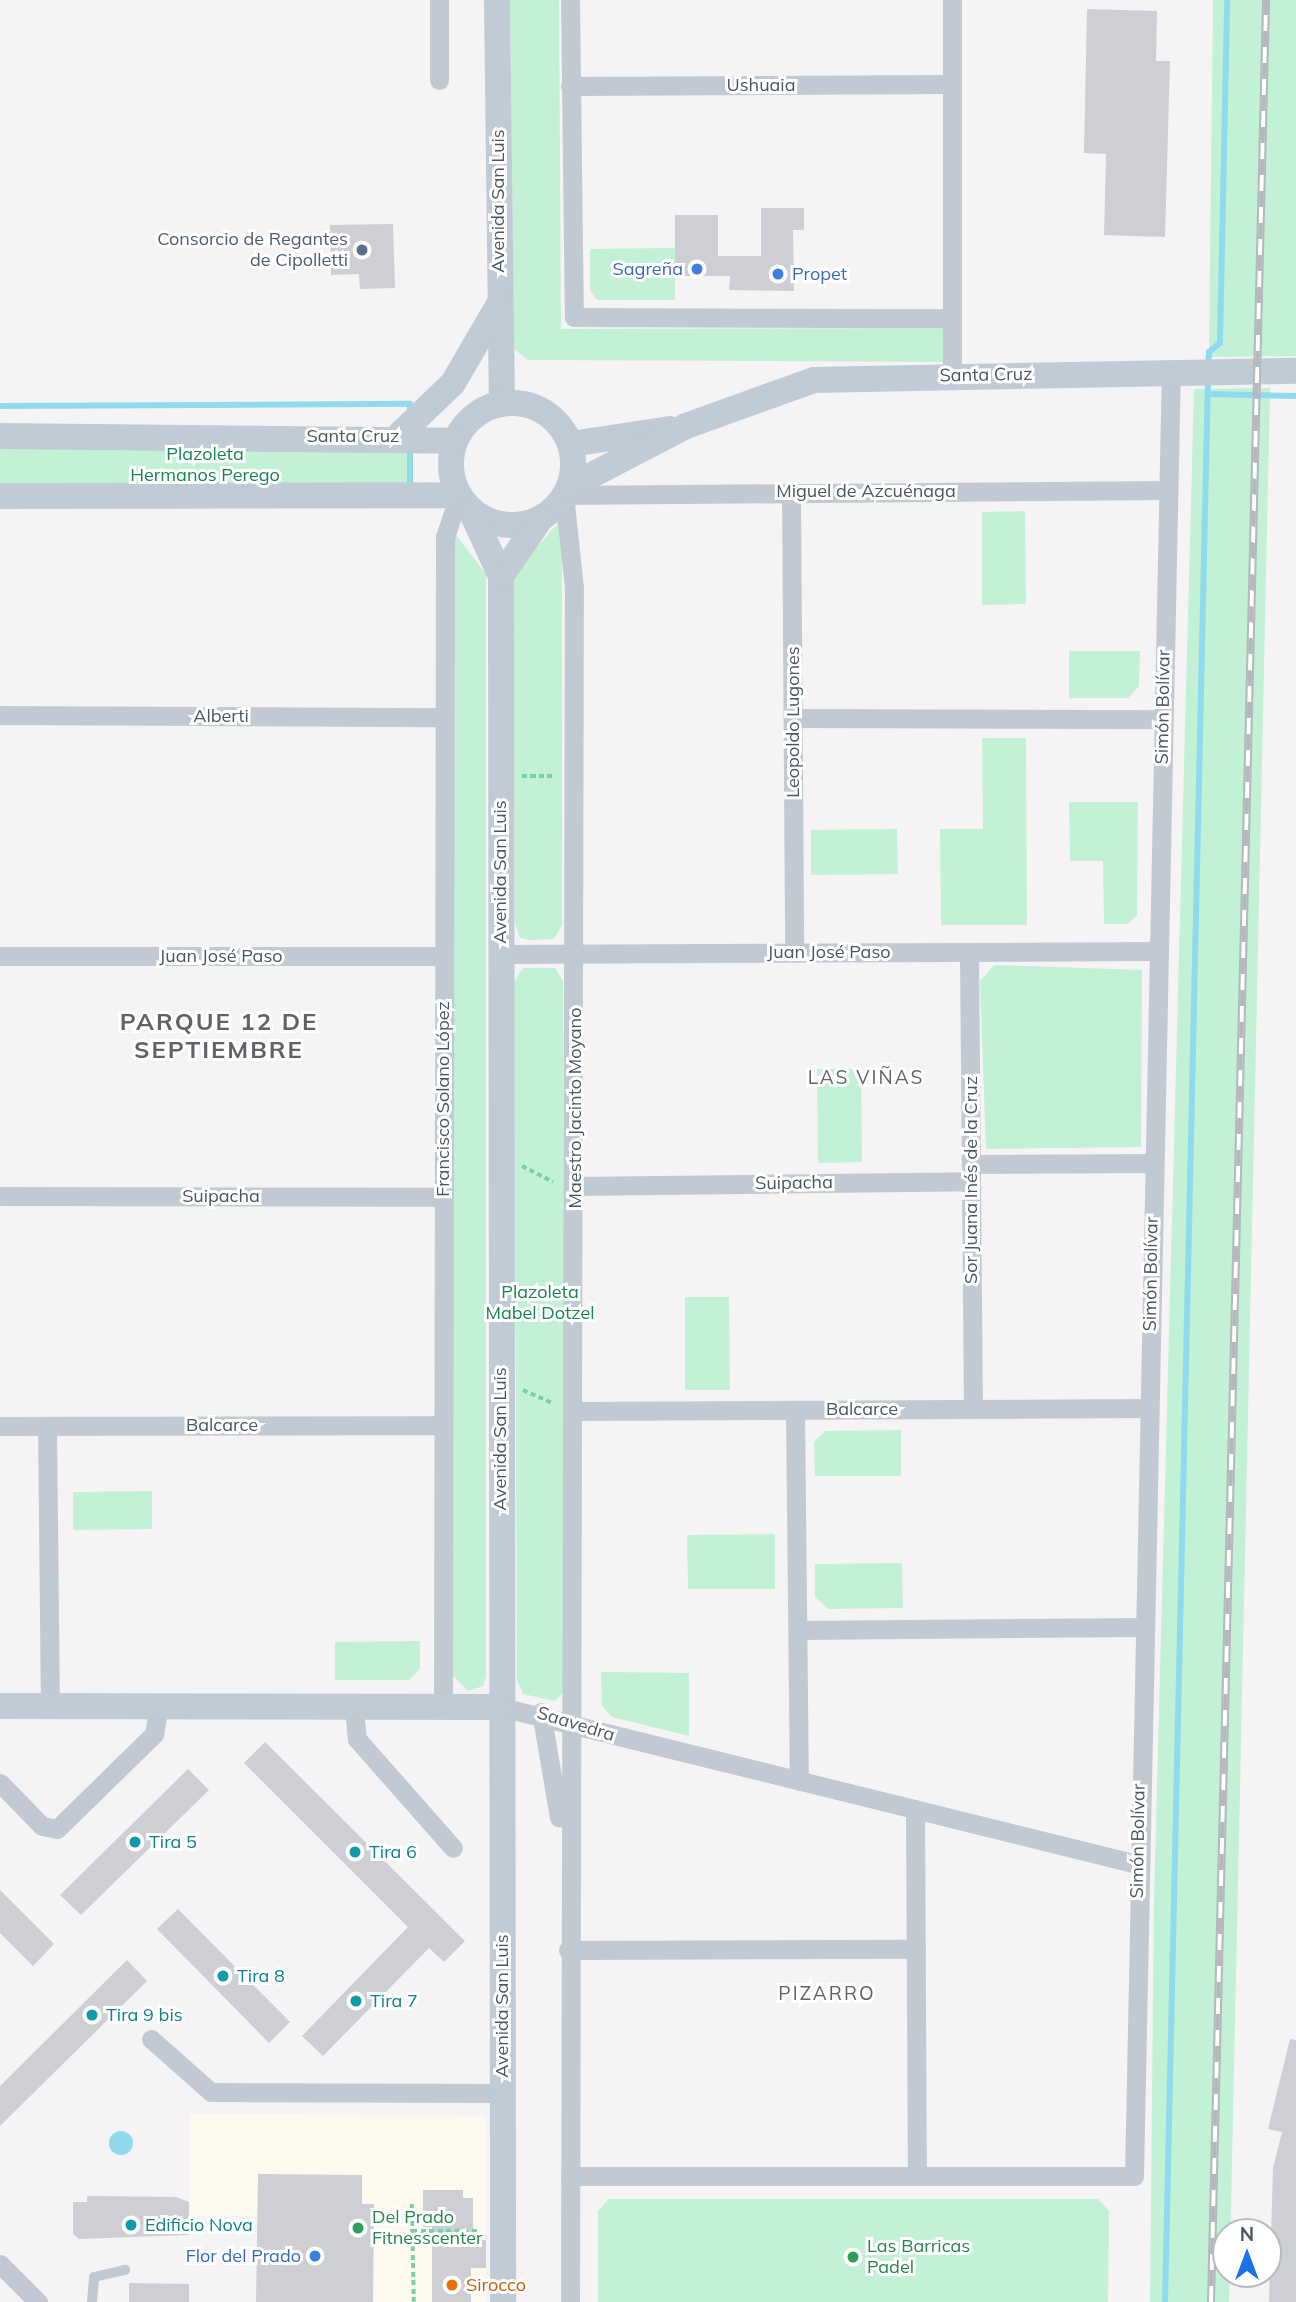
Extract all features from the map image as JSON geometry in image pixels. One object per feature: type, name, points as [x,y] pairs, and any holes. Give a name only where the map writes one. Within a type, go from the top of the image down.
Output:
[{"type":"main road","name":"Avenida San Luis","points":[[498,0],[502,403]]},
{"type":"main road","points":[[398,436],[453,383],[499,304]]},
{"type":"main road","name":"Santa Cruz","points":[[567,491],[685,426],[804,382],[952,375],[1296,371]]},
{"type":"main road","points":[[454,441],[482,410],[502,403],[544,411],[571,444],[567,491],[541,518],[501,576]]},
{"type":"main road","name":"Santa Cruz","points":[[571,444],[685,426]]},
{"type":"main road","name":"Santa Cruz","points":[[0,436],[398,436],[454,441]]},
{"type":"main road","name":"Avenida San Luis","points":[[454,441],[450,462],[465,502],[501,576],[499,954],[503,2302]]},
{"type":"main road","points":[[0,496],[465,502],[499,525],[541,518]]},
{"type":"main road","name":"Saavedra","points":[[0,1706],[501,1707]]},
{"type":"street","points":[[439,0],[439,80]]},
{"type":"street","points":[[570,0],[574,317],[952,318]]},
{"type":"street","points":[[952,0],[952,375]]},
{"type":"street","name":"Ushuaia","points":[[570,86],[952,83]]},
{"type":"street","name":"Simón Bolívar","points":[[917,2176],[1134,2176],[1137,1864],[1171,372]]},
{"type":"street","name":"Miguel de Azcuénaga","points":[[567,491],[1168,490]]},
{"type":"street","name":"Maestro Jacinto Moyano","points":[[567,491],[573,548],[575,775],[575,1186],[570,1410],[576,1723]]},
{"type":"street","name":"Leopoldo Lugones","points":[[791,491],[794,953]]},
{"type":"street","name":"Francisco Solano López","points":[[443,1707],[442,717],[445,537],[465,502]]},
{"type":"street","name":"Alberti","points":[[0,715],[442,717]]},
{"type":"street","points":[[793,718],[1163,719]]},
{"type":"street","name":"Sor Juana Inés de la Cruz","points":[[970,951],[973,1409]]},
{"type":"street","name":"Juan José Paso","points":[[499,954],[1158,951]]},
{"type":"street","name":"Juan José Paso","points":[[0,956],[442,956]]},
{"type":"street","name":"Suipacha","points":[[575,1186],[1153,1163]]},
{"type":"street","name":"Suipacha","points":[[0,1196],[443,1197]]},
{"type":"street","name":"Balcarce","points":[[570,1410],[1148,1408]]},
{"type":"street","points":[[795,1410],[799,1781]]},
{"type":"street","name":"Balcarce","points":[[0,1426],[443,1425]]},
{"type":"street","points":[[47,1426],[50,1706]]},
{"type":"street","points":[[798,1630],[1143,1627]]},
{"type":"street","points":[[0,1783],[43,1826],[57,1829],[152,1737],[159,1706]]},
{"type":"street","points":[[354,1707],[357,1739],[453,1847]]},
{"type":"street","name":"Saavedra","points":[[501,1707],[541,1713],[799,1781],[1137,1864]]},
{"type":"street","points":[[541,1713],[568,1884]]},
{"type":"street","points":[[570,2302],[568,1750],[576,1723]]},
{"type":"street","points":[[570,2176],[917,2176],[915,1809]]},
{"type":"street","points":[[568,1950],[916,1949]]},
{"type":"street","points":[[151,2039],[211,2092],[502,2093]]},
{"type":"street","points":[[0,2264],[38,2302]]},
{"type":"lane","points":[[92,2302],[94,2277],[125,2270]]},
{"type":"path","points":[[520,776],[575,775]]},
{"type":"path","points":[[517,1164],[575,1186]]},
{"type":"path","points":[[518,1387],[570,1410]]},
{"type":"path","points":[[412,2204],[414,2302]]},
{"type":"path","points":[[412,2231],[486,2231]]},
{"type":"shaded area","points":[[190,2114],[486,2116],[486,2302],[256,2302],[257,2216],[189,2216]]},
{"type":"green space","points":[[510,0],[559,0],[561,329],[962,328],[962,362],[528,360],[514,349]]},
{"type":"green space","points":[[1213,0],[1296,0],[1296,356],[1209,357]]},
{"type":"green space","points":[[675,248],[675,300],[597,300],[590,290],[590,249]]},
{"type":"green space","points":[[1270,388],[1231,2218],[1212,2218],[1212,2288],[1229,2288],[1229,2302],[1150,2302],[1154,1900],[1194,389]]},
{"type":"green space","name":"Plazoleta Hermanos Perego","points":[[0,447],[410,447],[410,483],[0,484]]},
{"type":"green space","points":[[1025,511],[1026,604],[982,605],[982,512]]},
{"type":"green space","points":[[562,519],[562,925],[554,939],[530,940],[520,938],[515,924],[513,573]]},
{"type":"green space","points":[[452,530],[486,574],[486,1676],[483,1686],[468,1691],[453,1676]]},
{"type":"green space","points":[[1069,651],[1140,651],[1139,686],[1128,698],[1069,698]]},
{"type":"green space","points":[[982,738],[1026,738],[1027,925],[941,925],[940,829],[983,829]]},
{"type":"green space","points":[[1069,802],[1138,802],[1137,915],[1128,924],[1104,924],[1103,861],[1070,861]]},
{"type":"green space","points":[[897,829],[898,874],[811,875],[811,830]]},
{"type":"green space","points":[[994,965],[1142,970],[1141,1147],[986,1149],[980,981]]},
{"type":"green space","name":"Plazoleta Mabel Dotzel","points":[[523,968],[555,968],[563,981],[565,1690],[555,1701],[523,1694],[517,1680],[514,982]]},
{"type":"green space","points":[[817,1069],[861,1069],[862,1162],[818,1163]]},
{"type":"green space","points":[[685,1297],[729,1297],[730,1390],[685,1390]]},
{"type":"green space","points":[[901,1430],[901,1476],[815,1476],[814,1442],[825,1431]]},
{"type":"green space","points":[[152,1491],[152,1529],[73,1530],[73,1492]]},
{"type":"green space","points":[[775,1534],[775,1589],[688,1589],[687,1535]]},
{"type":"green space","points":[[902,1563],[903,1608],[828,1609],[815,1597],[815,1564]]},
{"type":"green space","points":[[420,1641],[420,1669],[409,1680],[335,1680],[335,1642]]},
{"type":"green space","points":[[601,1672],[689,1673],[689,1736],[612,1717],[602,1706]]},
{"type":"green space","name":"Las Barricas Padel","points":[[609,2199],[1098,2199],[1109,2211],[1108,2302],[598,2302],[598,2211]]},
{"type":"water","points":[[121,2131],[129,2135],[133,2143],[129,2151],[121,2155],[113,2151],[109,2143],[113,2135]]},
{"type":"building","points":[[1087,9],[1157,11],[1156,61],[1170,61],[1165,237],[1104,235],[1106,154],[1084,153]]},
{"type":"building","points":[[761,208],[804,208],[804,230],[793,230],[794,291],[729,290],[730,276],[675,276],[675,215],[718,215],[718,256],[761,256]]},
{"type":"building","name":"Consorcio de Regantes de Cipolletti","points":[[393,224],[395,288],[360,289],[359,274],[331,275],[330,225]]},
{"type":"building","name":"Tira 6","points":[[265,1742],[465,1941],[444,1962],[429,1948],[323,2056],[302,2036],[408,1927],[244,1763]]},
{"type":"building","name":"Tira 5","points":[[188,1769],[209,1790],[81,1915],[60,1895]]},
{"type":"building","points":[[0,1890],[54,1944],[33,1966],[0,1933]]},
{"type":"building","name":"Tira 8","points":[[178,1909],[290,2022],[269,2043],[157,1929]]},
{"type":"building","name":"Tira 9 bis","points":[[127,1960],[147,1981],[0,2126],[0,2086]]},
{"type":"building","points":[[1290,2039],[1296,2040],[1296,2302],[1269,2302],[1269,2288],[1282,2288],[1282,2218],[1272,2218],[1273,2168],[1282,2132],[1268,2129]]},
{"type":"building","name":"Flor del Prado","points":[[258,2174],[362,2175],[362,2204],[374,2204],[373,2302],[256,2302]]},
{"type":"building","points":[[423,2190],[463,2190],[463,2198],[473,2198],[473,2235],[486,2235],[486,2268],[471,2268],[471,2302],[432,2302],[432,2227],[423,2227]]},
{"type":"building","name":"Edificio Nova","points":[[87,2196],[176,2197],[189,2202],[189,2235],[79,2239],[73,2234],[73,2202],[87,2202]]},
{"type":"building","points":[[129,2283],[189,2284],[189,2302],[129,2302]]},
{"type":"waterway","points":[[1208,368],[1209,352],[1220,343],[1227,0]]},
{"type":"waterway","points":[[1165,2302],[1208,378]]},
{"type":"waterway","points":[[1208,394],[1296,396]]},
{"type":"waterway","points":[[0,406],[410,404],[410,414]]},
{"type":"waterway","points":[[410,445],[410,487]]},
{"type":"railway","points":[[1211,2302],[1266,0]]},
{"type":"place","name":"Consorcio de Regantes de Cipolletti","points":[[362,250]]},
{"type":"place","name":"Sagreña","points":[[697,269]]},
{"type":"place","name":"Propet","points":[[778,274]]},
{"type":"place","name":"Tira 5","points":[[135,1842]]},
{"type":"place","name":"Tira 6","points":[[355,1852]]},
{"type":"place","name":"Tira 8","points":[[223,1976]]},
{"type":"place","name":"Tira 7","points":[[356,2001]]},
{"type":"place","name":"Tira 9 bis","points":[[92,2015]]},
{"type":"place","name":"Edificio Nova","points":[[131,2225]]},
{"type":"place","name":"Del Prado Fitnesscenter","points":[[358,2228]]},
{"type":"place","name":"Flor del Prado","points":[[315,2256]]},
{"type":"place","name":"Las Barricas Padel","points":[[853,2257]]},
{"type":"place","name":"Sirocco","points":[[452,2285]]},
{"type":"district","name":"PARQUE 12 DE SEPTIEMBRE","points":[[219,1036]]},
{"type":"district","name":"LAS VIÑAS","points":[[866,1078]]},
{"type":"district","name":"PIZARRO","points":[[827,1994]]}]
